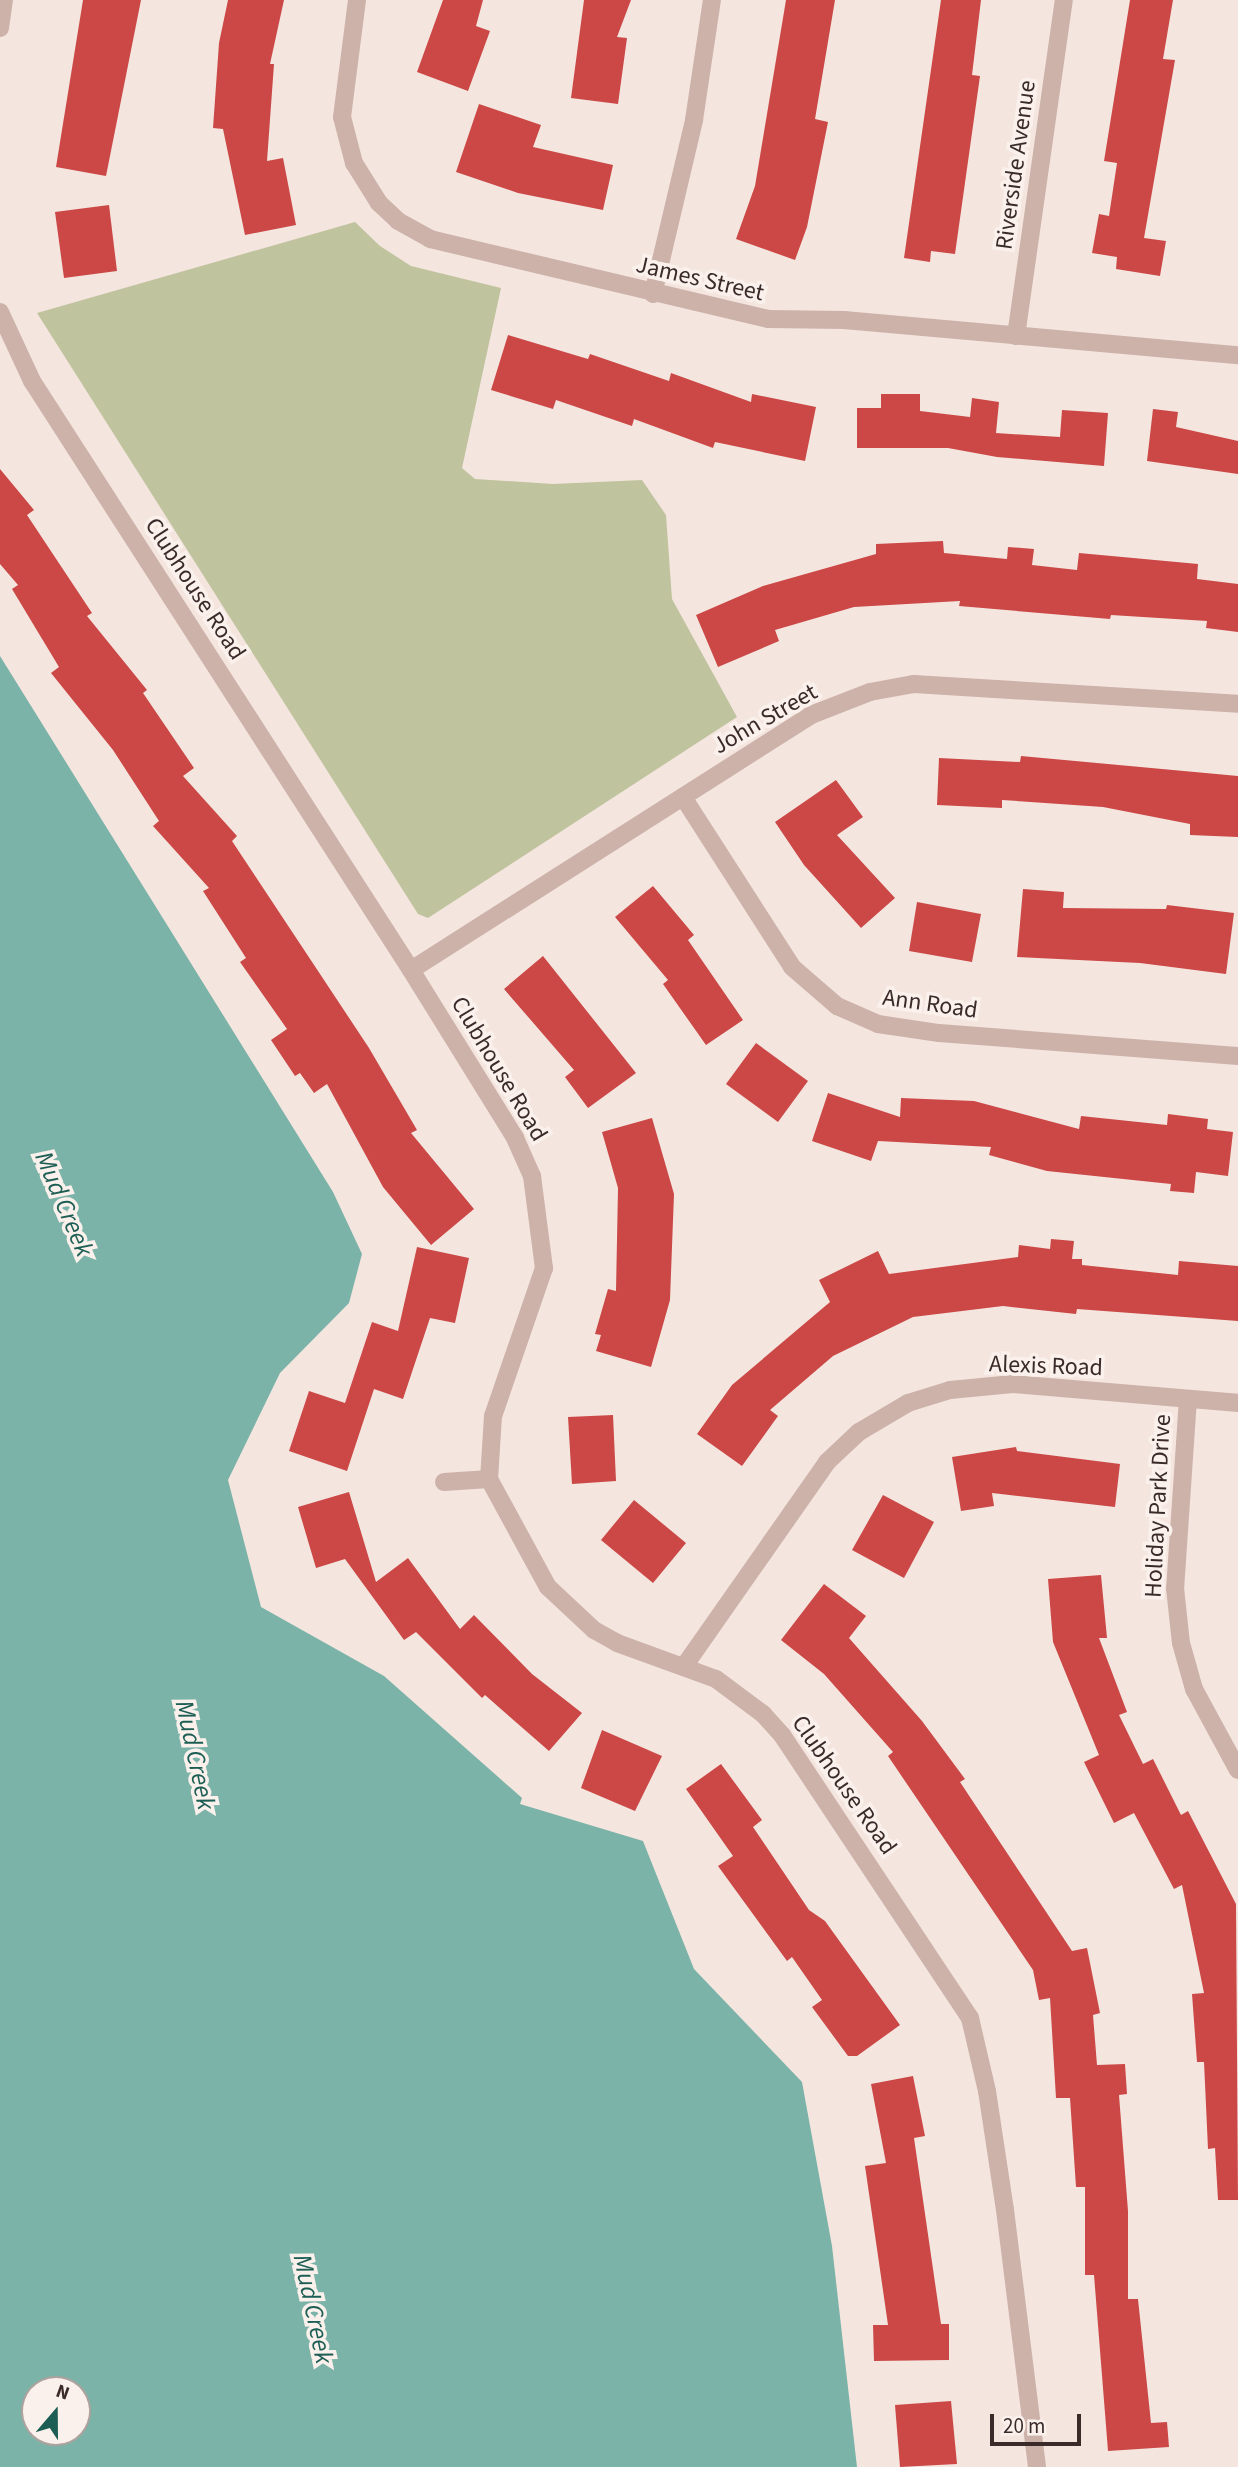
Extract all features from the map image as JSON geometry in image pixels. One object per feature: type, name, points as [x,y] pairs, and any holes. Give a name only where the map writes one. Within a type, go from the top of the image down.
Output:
[{"type":"street","points":[[0,28],[4,0]]},
{"type":"street","name":"James Street","points":[[357,0],[342,117],[354,163],[379,203],[398,221],[430,239],[653,294],[768,319],[844,320],[1238,355]]},
{"type":"street","points":[[653,294],[694,120],[712,0]]},
{"type":"street","name":"Riverside Avenue","points":[[1016,336],[1064,0]]},
{"type":"street","name":"Clubhouse Road","points":[[0,312],[32,381],[411,970],[515,1138],[532,1176],[541,1220],[544,1268],[493,1416],[489,1479],[548,1587],[571,1609],[617,1643],[685,1665],[741,1696],[782,1735],[970,2018],[987,2091],[1003,2197],[1037,2467]]},
{"type":"street","name":"John Street","points":[[411,970],[811,715],[870,692],[914,684],[1238,704]]},
{"type":"street","name":"Ann Road","points":[[682,797],[792,967],[837,1006],[878,1024],[939,1033],[1238,1056]]},
{"type":"street","name":"Alexis Road","points":[[685,1665],[827,1462],[859,1432],[908,1403],[950,1390],[1013,1384],[1238,1403]]},
{"type":"street","name":"Holiday Park Drive","points":[[1188,1399],[1175,1588],[1181,1643],[1194,1689],[1238,1770]]},
{"type":"street","points":[[444,1482],[489,1479]]},
{"type":"green space","points":[[355,222],[380,246],[411,266],[501,288],[462,468],[475,479],[553,484],[642,480],[666,515],[672,599],[737,717],[428,918],[418,914],[37,313]]},
{"type":"water","name":"Mud Creek","points":[[0,656],[333,1192],[362,1254],[349,1303],[280,1373],[228,1480],[261,1607],[384,1676],[522,1798],[520,1804],[643,1841],[694,1969],[802,2082],[832,2246],[857,2467],[0,2467]]},
{"type":"building","points":[[83,0],[141,0],[106,176],[56,167]]},
{"type":"building","points":[[228,0],[284,0],[270,64],[274,64],[267,161],[283,158],[296,225],[245,235],[223,129],[213,128],[219,43]]},
{"type":"building","points":[[443,0],[483,0],[476,26],[490,31],[468,91],[417,72]]},
{"type":"building","points":[[584,0],[631,0],[617,37],[627,38],[618,104],[571,98]]},
{"type":"building","points":[[786,0],[835,0],[815,119],[828,122],[807,227],[795,260],[736,239],[755,186]]},
{"type":"building","points":[[941,0],[981,0],[972,75],[980,76],[955,254],[931,251],[930,262],[904,258]]},
{"type":"building","points":[[1130,0],[1173,0],[1163,59],[1175,60],[1144,238],[1166,241],[1160,276],[1116,269],[1117,257],[1092,253],[1099,214],[1109,216],[1117,163],[1104,161]]},
{"type":"building","points":[[479,104],[541,125],[533,147],[613,165],[603,210],[518,193],[456,172]]},
{"type":"building","points":[[109,205],[117,271],[64,278],[55,212]]},
{"type":"building","points":[[508,335],[588,359],[590,354],[669,381],[671,373],[751,402],[752,394],[816,407],[805,461],[715,442],[713,448],[634,419],[632,426],[556,400],[553,409],[491,390]]},
{"type":"building","points":[[881,394],[920,394],[920,411],[970,417],[972,398],[999,402],[996,433],[1060,437],[1062,410],[1108,413],[1104,466],[997,457],[948,448],[857,448],[857,408],[881,408]]},
{"type":"building","points":[[1153,409],[1178,412],[1176,427],[1238,441],[1238,474],[1147,461]]},
{"type":"building","points":[[0,469],[34,510],[27,515],[92,613],[87,616],[147,690],[143,693],[194,768],[183,776],[237,836],[232,841],[369,1048],[417,1130],[411,1133],[474,1209],[431,1245],[383,1187],[327,1084],[314,1093],[300,1073],[295,1076],[271,1040],[287,1029],[240,962],[246,958],[203,891],[209,888],[153,826],[159,821],[113,750],[51,673],[59,667],[12,589],[18,585],[0,564]]},
{"type":"building","points":[[943,541],[944,553],[1007,559],[1008,547],[1034,549],[1032,565],[1077,570],[1079,553],[1198,564],[1197,579],[1238,584],[1238,632],[1206,628],[1207,621],[1111,615],[1110,619],[959,606],[960,601],[854,607],[775,630],[779,641],[718,667],[696,615],[763,586],[876,554],[876,544]]},
{"type":"building","points":[[1021,756],[1238,776],[1238,837],[1190,835],[1190,824],[1103,807],[1002,800],[1002,808],[937,805],[939,758],[1020,762]]},
{"type":"building","points":[[836,780],[863,817],[837,835],[895,898],[861,928],[804,865],[775,822]]},
{"type":"building","points":[[653,886],[694,935],[688,940],[743,1020],[706,1045],[663,984],[668,980],[615,917]]},
{"type":"building","points":[[1023,889],[1064,892],[1063,908],[1166,909],[1167,905],[1234,913],[1226,974],[1140,963],[1017,957]]},
{"type":"building","points":[[917,902],[981,914],[972,962],[909,951]]},
{"type":"building","points":[[543,956],[636,1073],[588,1108],[565,1077],[574,1070],[504,989]]},
{"type":"building","points":[[756,1043],[808,1081],[778,1122],[726,1084]]},
{"type":"building","points":[[828,1093],[900,1117],[901,1098],[974,1101],[1079,1129],[1081,1116],[1167,1125],[1168,1114],[1208,1119],[1207,1129],[1233,1132],[1228,1176],[1196,1172],[1194,1193],[1170,1191],[1171,1184],[1047,1171],[989,1155],[991,1147],[878,1141],[871,1161],[812,1141]]},
{"type":"building","points":[[652,1118],[674,1194],[670,1300],[651,1367],[596,1351],[601,1335],[595,1334],[608,1289],[616,1291],[618,1188],[602,1132]]},
{"type":"building","points":[[1051,1239],[1074,1241],[1072,1259],[1082,1259],[1082,1265],[1178,1275],[1179,1261],[1238,1266],[1238,1321],[1077,1309],[1076,1314],[1003,1306],[913,1317],[833,1356],[770,1410],[778,1416],[742,1466],[697,1434],[732,1385],[830,1302],[819,1280],[878,1251],[889,1274],[1018,1257],[1019,1245],[1050,1249]]},
{"type":"building","points":[[417,1247],[469,1258],[455,1323],[430,1318],[403,1399],[374,1389],[347,1471],[289,1451],[309,1391],[345,1403],[372,1322],[398,1331]]},
{"type":"building","points":[[613,1415],[616,1481],[572,1484],[568,1417]]},
{"type":"building","points":[[1016,1447],[1017,1451],[1120,1464],[1115,1507],[992,1493],[994,1506],[961,1511],[952,1457]]},
{"type":"building","points":[[349,1492],[376,1582],[408,1558],[460,1629],[474,1615],[532,1674],[582,1713],[549,1751],[485,1695],[482,1698],[416,1632],[404,1640],[345,1559],[316,1568],[298,1507]]},
{"type":"building","points":[[883,1495],[934,1522],[904,1578],[852,1550]]},
{"type":"building","points":[[634,1500],[686,1543],[653,1583],[601,1540]]},
{"type":"building","points":[[1101,1575],[1107,1638],[1099,1638],[1127,1712],[1119,1715],[1143,1764],[1153,1759],[1181,1815],[1188,1811],[1236,1904],[1238,2200],[1218,2200],[1215,2148],[1208,2149],[1204,2062],[1197,2062],[1192,1994],[1204,1993],[1182,1885],[1174,1889],[1134,1813],[1114,1823],[1084,1762],[1099,1755],[1053,1642],[1048,1579]]},
{"type":"building","points":[[824,1584],[866,1616],[849,1638],[922,1721],[965,1779],[960,1782],[1072,1951],[1087,1948],[1100,2013],[1093,2015],[1097,2065],[1125,2064],[1127,2094],[1119,2095],[1128,2211],[1128,2299],[1138,2299],[1151,2423],[1167,2422],[1169,2447],[1108,2451],[1094,2275],[1085,2275],[1085,2187],[1076,2187],[1070,2098],[1056,2098],[1050,1998],[1039,2000],[1033,1970],[888,1756],[893,1752],[824,1674],[781,1640]]},
{"type":"building","points":[[602,1730],[662,1756],[635,1811],[581,1788]]},
{"type":"building","points":[[721,1764],[762,1820],[753,1827],[809,1910],[825,1921],[900,2025],[857,2056],[848,2056],[812,2007],[822,2000],[792,1957],[787,1961],[718,1866],[733,1856],[686,1789]]},
{"type":"building","points":[[913,2076],[925,2136],[914,2138],[941,2324],[949,2324],[949,2360],[874,2361],[873,2325],[888,2325],[865,2166],[886,2163],[871,2084]]},
{"type":"building","points":[[951,2401],[957,2464],[900,2467],[895,2405]]}]
